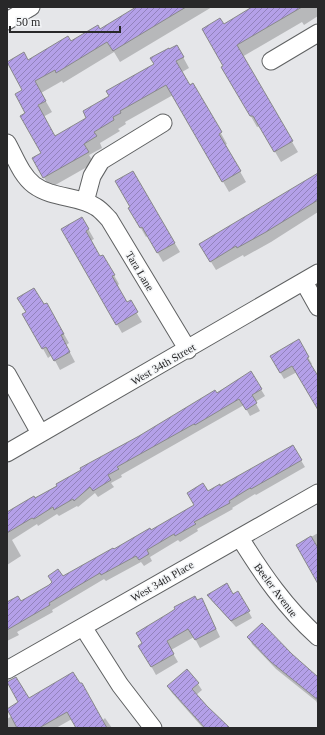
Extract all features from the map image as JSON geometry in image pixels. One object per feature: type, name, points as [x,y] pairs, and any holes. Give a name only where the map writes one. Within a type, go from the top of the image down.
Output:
[{"type":"street","points":[[7,21],[31,7]]},
{"type":"street","points":[[271,61],[318,33]]},
{"type":"street","points":[[85,202],[92,176],[101,161],[163,123]]},
{"type":"street","name":"Tara Lane","points":[[7,143],[24,174],[34,185],[48,193],[95,206],[109,220],[188,350]]},
{"type":"street","points":[[311,277],[318,307]]},
{"type":"street","name":"West 34th Street","points":[[7,453],[188,350],[311,277]]},
{"type":"street","points":[[7,374],[40,433]]},
{"type":"street","name":"West 34th Place","points":[[7,670],[318,493]]},
{"type":"street","name":"Beeler Avenue","points":[[240,538],[278,596],[318,638]]},
{"type":"street","points":[[83,626],[120,685],[153,728]]},
{"type":"building","points":[[136,7],[186,7],[113,51],[107,42],[56,73],[55,70],[35,81],[46,101],[38,105],[55,136],[86,118],[83,111],[109,96],[106,91],[154,64],[150,58],[177,45],[184,57],[176,61],[190,85],[193,83],[222,132],[219,134],[241,171],[222,182],[166,85],[120,111],[121,113],[113,117],[114,120],[94,132],[97,136],[84,144],[89,152],[43,178],[32,158],[41,153],[20,116],[25,113],[15,94],[22,90],[7,62],[24,52],[28,60],[68,36],[71,41],[98,25],[100,29]]},
{"type":"building","points":[[252,7],[302,7],[237,45],[293,141],[274,152],[253,116],[250,116],[221,67],[223,66],[202,29],[220,18],[224,24]]},
{"type":"building","points":[[133,171],[175,243],[157,253],[142,227],[140,228],[128,208],[130,207],[115,181]]},
{"type":"building","points":[[318,173],[318,200],[266,232],[237,248],[236,246],[210,262],[199,244]]},
{"type":"building","points":[[82,217],[89,229],[86,231],[100,256],[103,255],[115,275],[112,276],[127,302],[131,300],[138,312],[116,325],[61,229]]},
{"type":"building","points":[[34,288],[44,304],[47,303],[64,334],[61,335],[70,352],[54,361],[46,347],[42,349],[22,314],[26,312],[17,298]]},
{"type":"building","points":[[299,339],[309,357],[307,358],[318,376],[318,410],[292,366],[280,373],[270,356]]},
{"type":"building","points":[[251,371],[262,389],[252,395],[257,403],[246,410],[239,399],[195,425],[194,424],[117,467],[119,469],[108,475],[111,480],[93,491],[90,487],[74,501],[73,499],[54,510],[53,507],[7,533],[7,512],[34,496],[35,498],[57,486],[56,484],[81,470],[80,468],[139,436],[215,390],[217,393]]},
{"type":"building","points":[[293,445],[302,460],[251,489],[250,488],[229,501],[230,503],[194,522],[196,524],[175,536],[174,534],[147,550],[149,554],[139,560],[136,556],[101,575],[100,573],[7,630],[7,602],[18,596],[21,601],[49,585],[52,582],[48,576],[58,569],[63,576],[150,528],[151,530],[194,505],[187,493],[203,483],[208,491],[220,484],[220,486]]},
{"type":"building","points":[[311,536],[318,548],[318,584],[296,545]]},
{"type":"building","points":[[227,583],[233,594],[238,591],[250,611],[231,621],[207,595]]},
{"type":"building","points":[[195,596],[197,600],[202,598],[216,629],[195,640],[188,629],[167,641],[174,654],[151,667],[138,646],[142,643],[136,633],[175,609],[174,607]]},
{"type":"building","points":[[262,623],[292,654],[318,677],[318,700],[271,662],[247,637]]},
{"type":"building","points":[[187,669],[199,683],[192,689],[230,728],[205,728],[167,686]]},
{"type":"building","points":[[73,672],[80,683],[82,683],[107,728],[76,728],[67,712],[39,728],[17,728],[7,709],[18,702],[7,682],[16,677],[29,698]]}]
